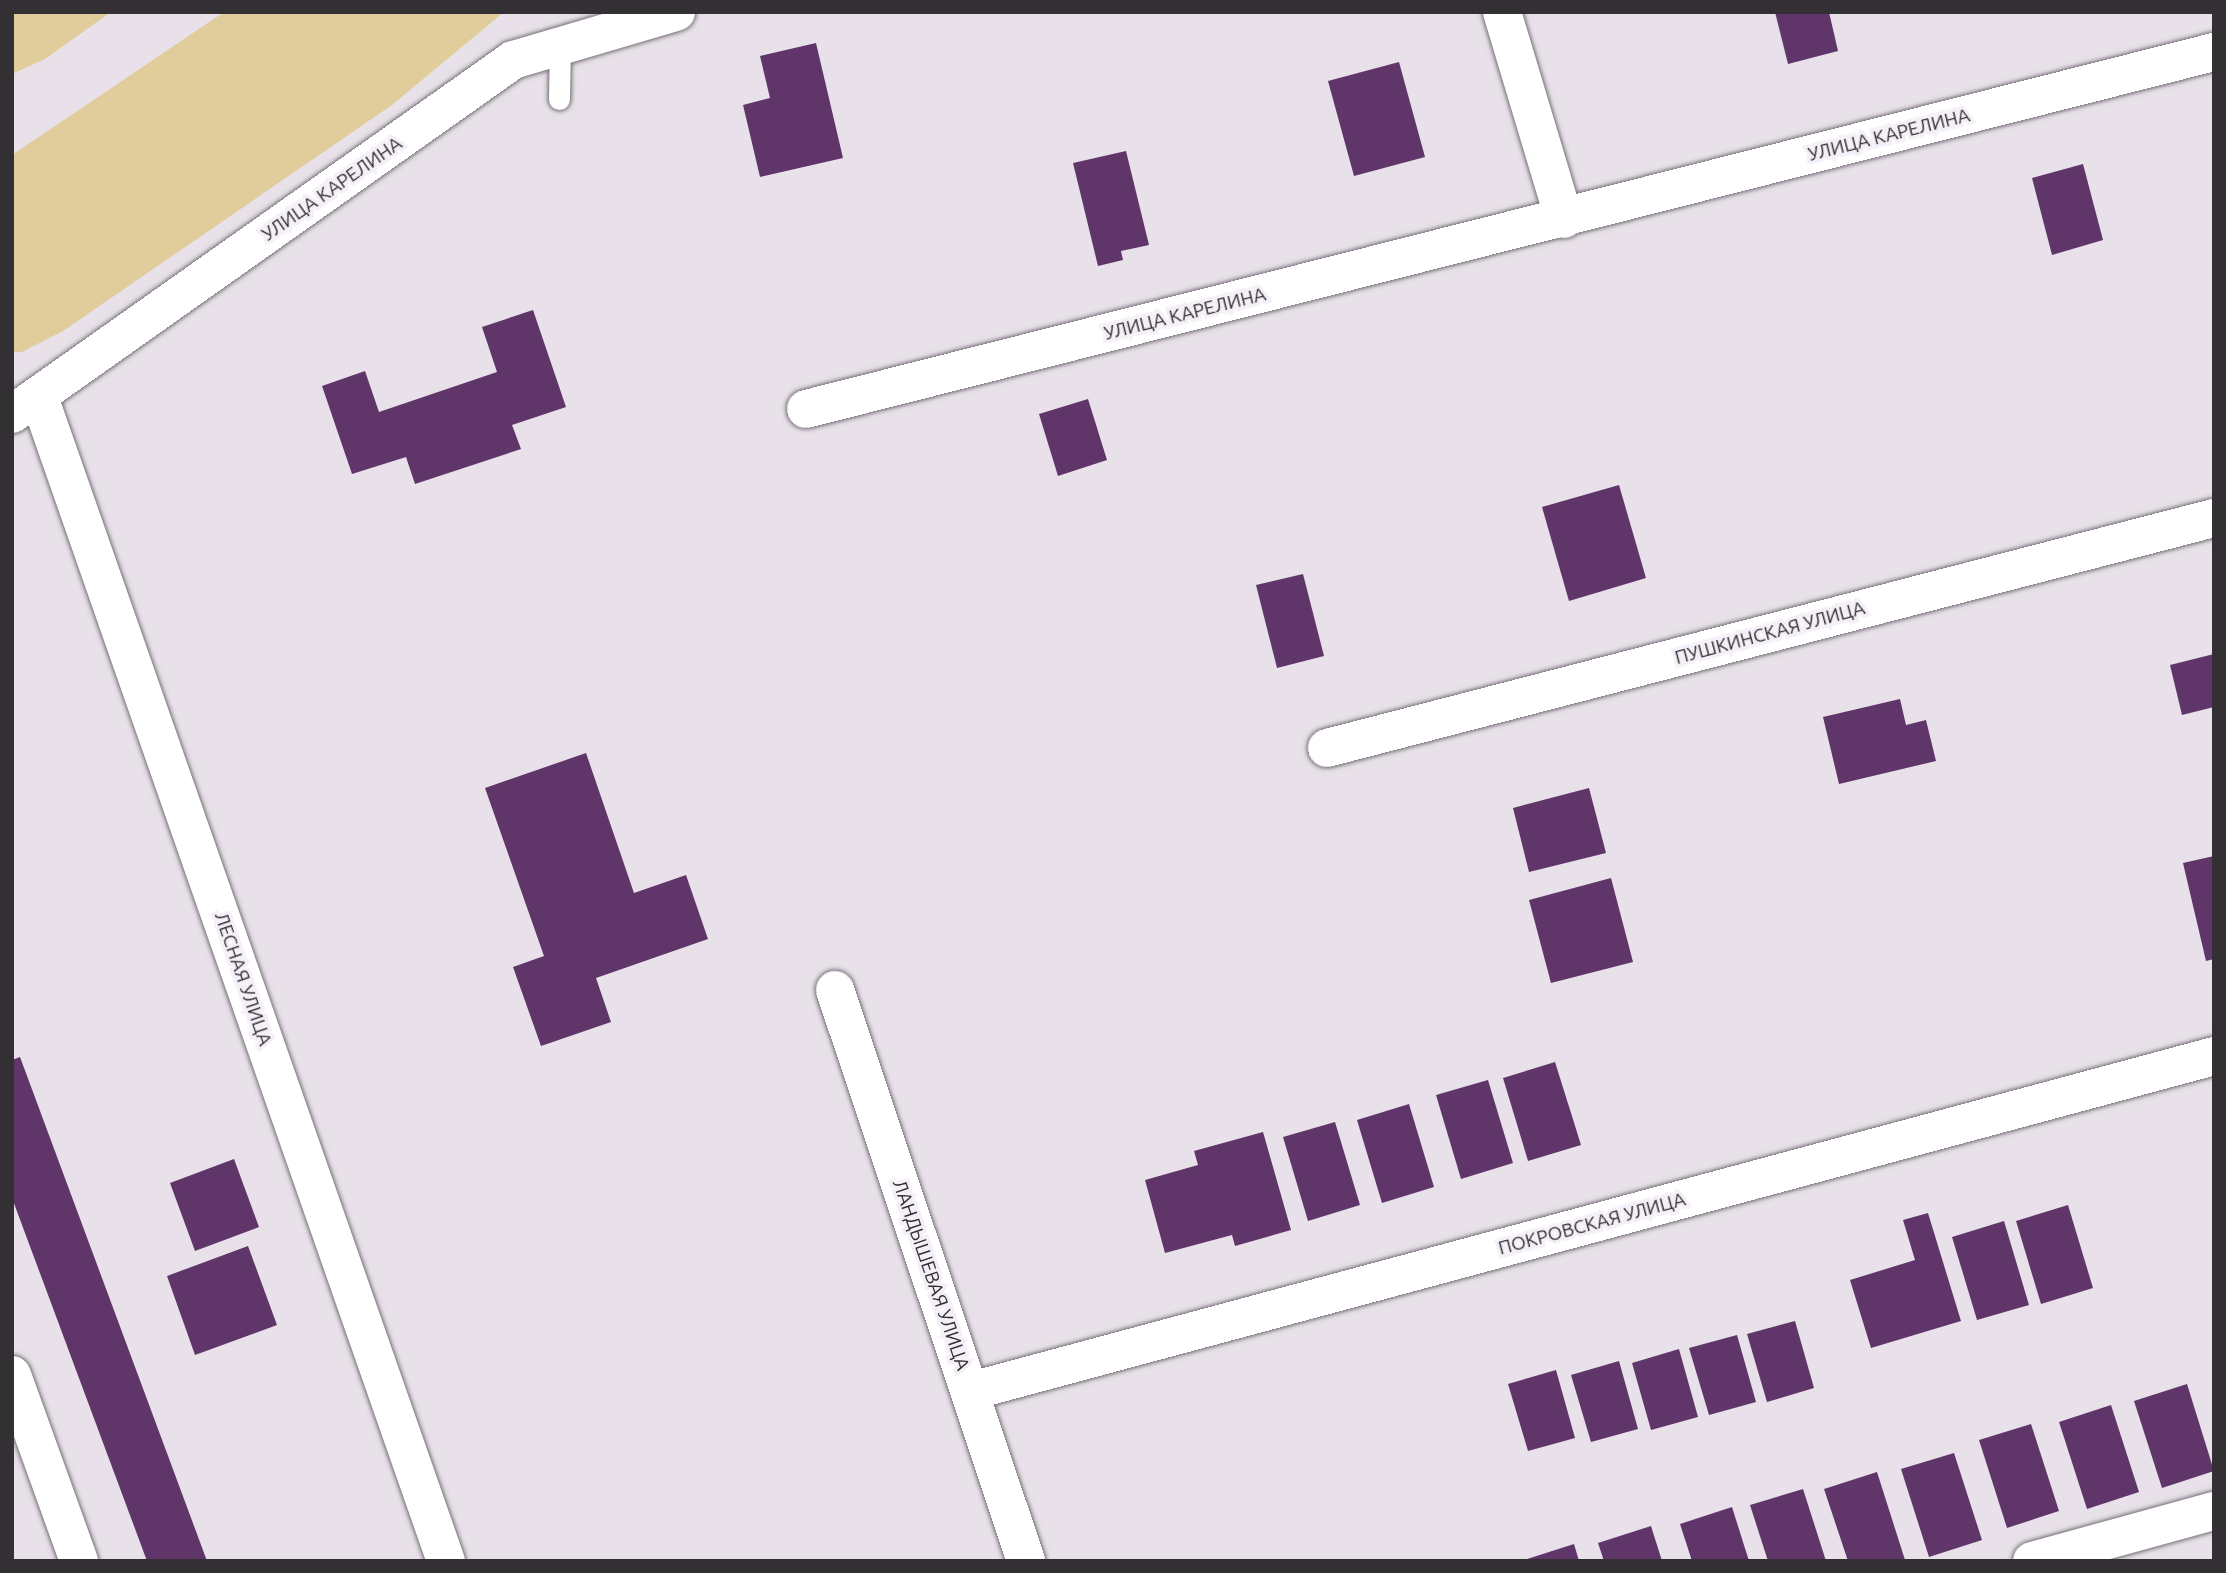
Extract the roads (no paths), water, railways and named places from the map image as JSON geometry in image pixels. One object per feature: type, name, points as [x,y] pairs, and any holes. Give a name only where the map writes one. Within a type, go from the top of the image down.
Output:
[{"type":"street","name":"УЛИЦА КАРЕЛИНА","points":[[26,405],[513,60],[559,43],[676,12]]},
{"type":"street","points":[[1502,12],[1564,219]]},
{"type":"street","name":"УЛИЦА КАРЕЛИНА","points":[[806,409],[1564,219],[2214,52]]},
{"type":"street","name":"ЛЕСНАЯ УЛИЦА","points":[[26,405],[446,1561]]},
{"type":"street","name":"ПУШКИНСКАЯ УЛИЦА","points":[[1327,748],[2214,518]]},
{"type":"street","name":"ЛАНДЫШЕВАЯ УЛИЦА","points":[[835,990],[1026,1561]]},
{"type":"street","name":"ПОКРОВСКАЯ УЛИЦА","points":[[971,1391],[2214,1056]]},
{"type":"street","points":[[12,1375],[79,1561]]},
{"type":"street","points":[[2032,1561],[2214,1511]]},
{"type":"lane","points":[[559,43],[559,99]]}]
